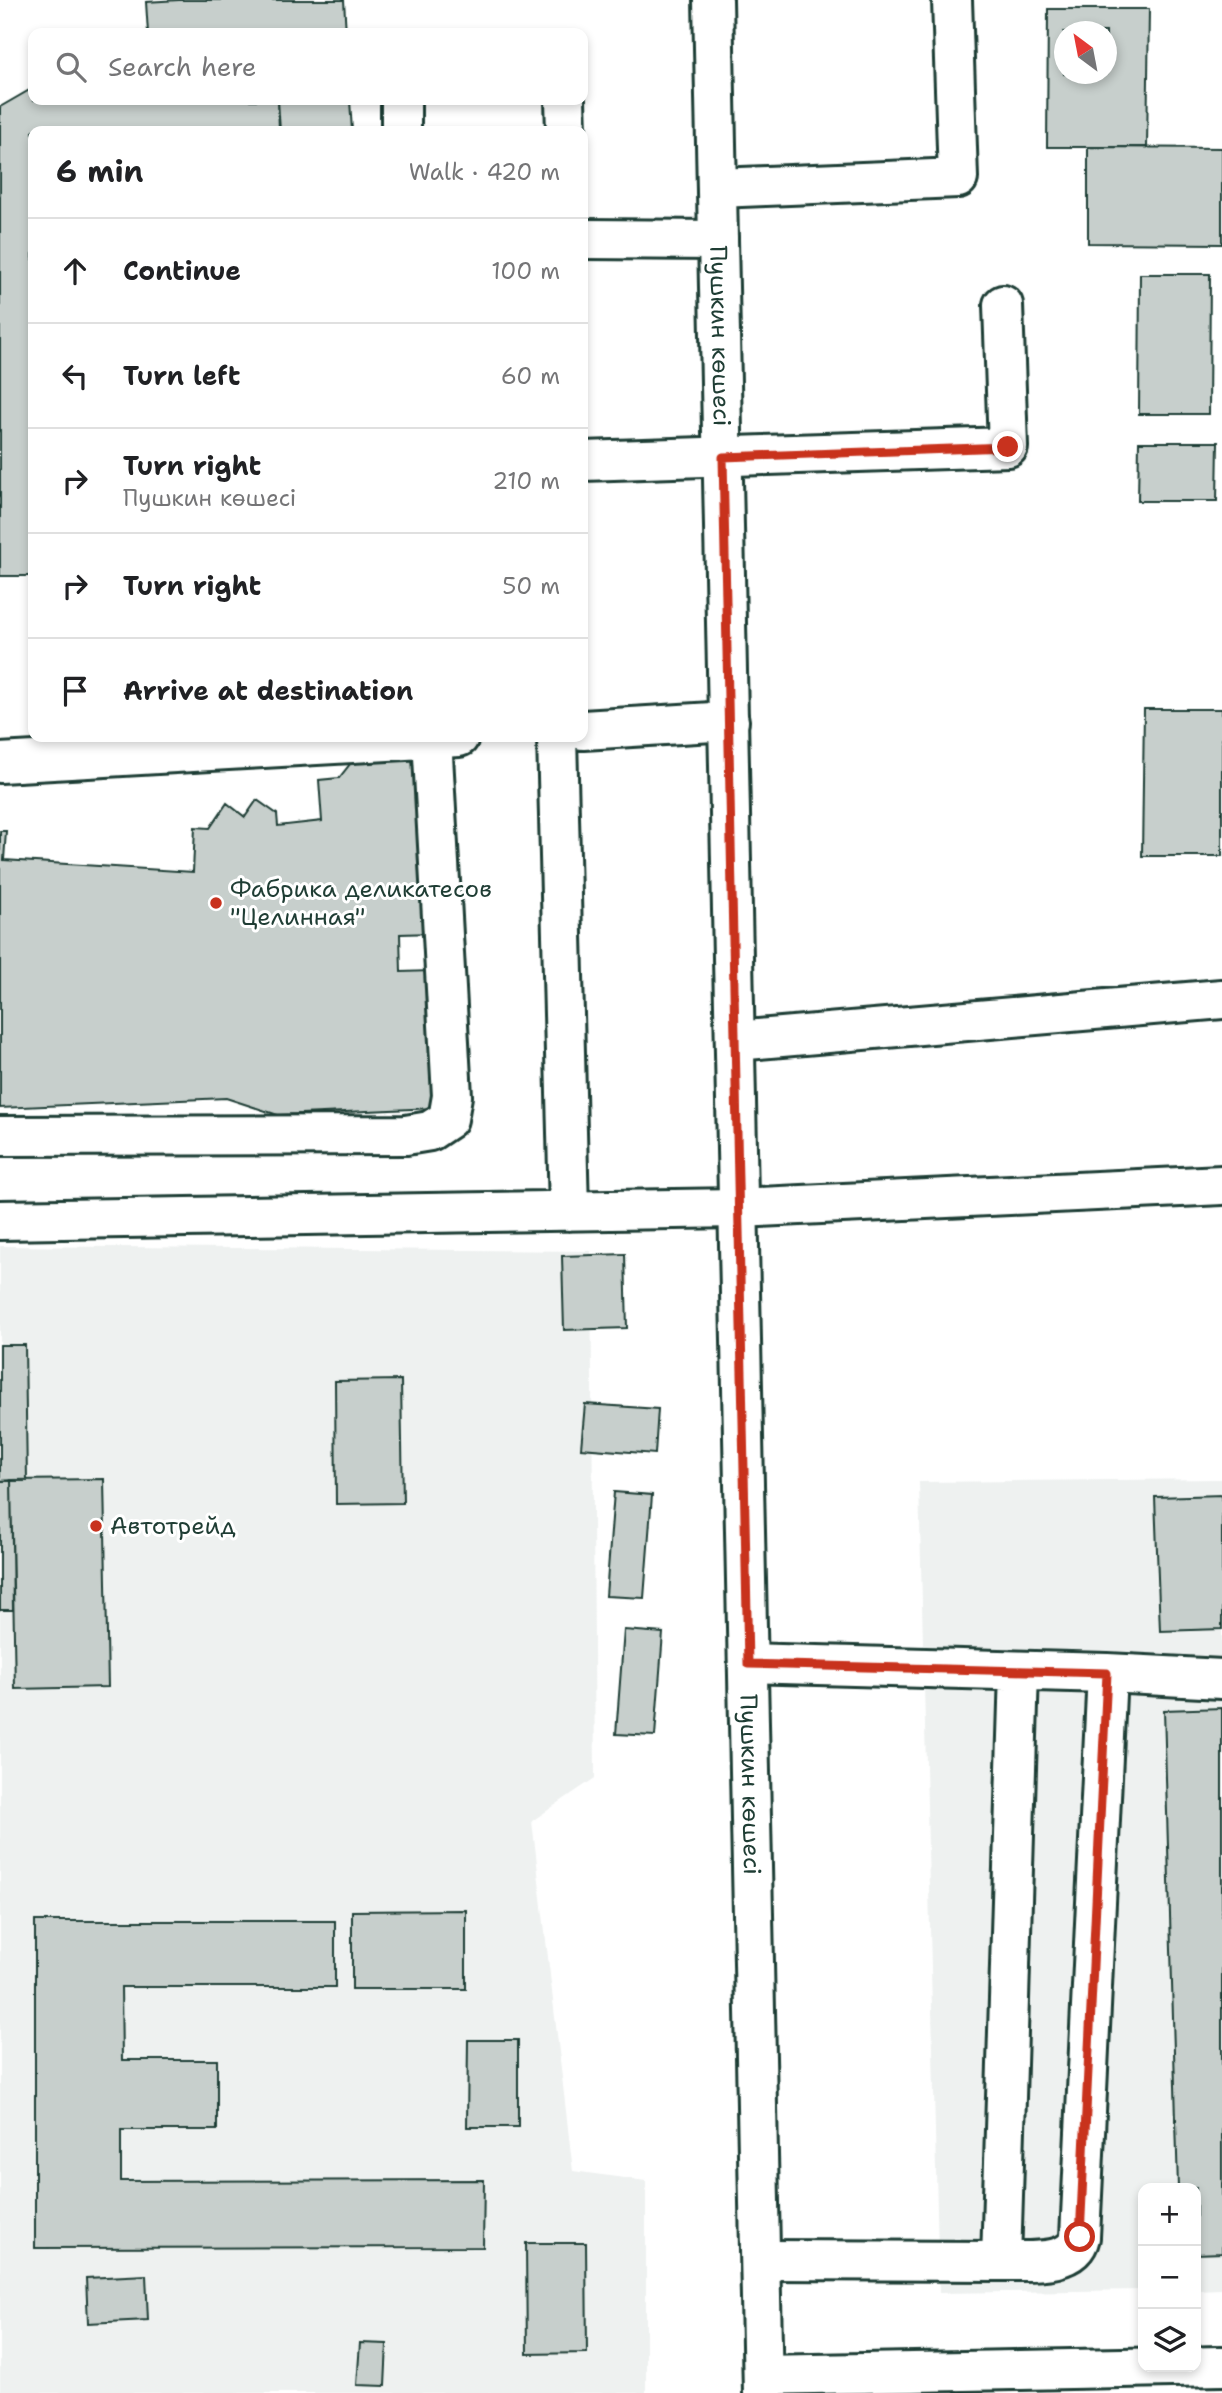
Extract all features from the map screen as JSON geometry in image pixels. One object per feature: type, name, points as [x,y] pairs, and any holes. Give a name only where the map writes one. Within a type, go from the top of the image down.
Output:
[{"type":"main road","name":"Пушкин көшесі","points":[[713,0],[763,2384]]},
{"type":"main road","points":[[717,188],[958,178],[952,0]]},
{"type":"main road","points":[[401,105],[401,126]]},
{"type":"main road","points":[[565,105],[566,126]]},
{"type":"main road","points":[[588,239],[718,240]]},
{"type":"main road","points":[[588,461],[1008,447],[1003,305]]},
{"type":"main road","points":[[588,730],[729,721]]},
{"type":"main road","points":[[0,764],[377,742]]},
{"type":"main road","points":[[0,1136],[406,1135],[430,1130],[448,1119],[452,1096],[445,742]]},
{"type":"main road","points":[[557,742],[569,1211]]},
{"type":"main road","points":[[735,1041],[1222,999]]},
{"type":"main road","points":[[0,1220],[738,1208],[1222,1185]]},
{"type":"main road","points":[[748,1664],[1107,1673],[1222,1679]]},
{"type":"main road","points":[[1002,2261],[1019,1671]]},
{"type":"main road","points":[[761,2260],[1057,2259],[1070,2253],[1078,2245],[1107,1673]]},
{"type":"main road","points":[[763,2384],[1124,2381],[1222,2366]]},
{"type":"shaded area","points":[[0,1246],[591,1251],[595,1778],[532,1821],[573,2171],[646,2181],[646,2393],[0,2393]]},
{"type":"shaded area","points":[[1222,1479],[1222,2289],[1201,2290],[1201,2183],[1138,2183],[1138,2290],[939,2293],[919,1482]]},
{"type":"building","points":[[344,0],[346,28],[148,28],[146,2]]},
{"type":"building","points":[[1048,9],[1149,9],[1147,147],[1047,147]]},
{"type":"building","points":[[28,91],[28,105],[278,105],[279,126],[28,126],[28,576],[0,576],[0,107]]},
{"type":"building","points":[[278,105],[350,105],[352,126],[280,126]]},
{"type":"building","points":[[1088,147],[1222,148],[1222,244],[1088,243]]},
{"type":"building","points":[[1140,274],[1210,274],[1209,414],[1139,414]]},
{"type":"building","points":[[1139,442],[1218,442],[1217,501],[1138,501]]},
{"type":"building","points":[[1144,709],[1222,709],[1222,856],[1142,856]]},
{"type":"building","name":"Фабрика деликатесов \"Целинная\"","points":[[425,742],[433,933],[400,934],[401,972],[431,971],[434,1108],[278,1115],[226,1098],[0,1108],[0,831],[6,831],[4,860],[193,872],[195,827],[210,828],[227,803],[245,817],[257,800],[277,814],[278,826],[322,821],[319,780],[339,778],[365,745]]},
{"type":"building","points":[[625,1254],[627,1328],[564,1330],[562,1256]]},
{"type":"building","points":[[0,1345],[25,1345],[27,1481],[0,1481]]},
{"type":"building","points":[[401,1380],[403,1503],[336,1504],[335,1381]]},
{"type":"building","points":[[585,1404],[658,1409],[655,1454],[581,1448]]},
{"type":"building","points":[[104,1479],[108,1687],[15,1689],[11,1480]]},
{"type":"building","points":[[11,1480],[13,1610],[0,1610],[0,1481]]},
{"type":"building","points":[[614,1492],[652,1495],[644,1598],[606,1596]]},
{"type":"building","points":[[1222,1495],[1222,1629],[1160,1631],[1155,1497]]},
{"type":"building","points":[[624,1630],[663,1633],[655,1736],[616,1734]]},
{"type":"building","points":[[1222,1708],[1222,2253],[1201,2254],[1201,2183],[1178,2183],[1164,1710]]},
{"type":"building","points":[[466,1910],[466,1989],[352,1989],[352,1911]]},
{"type":"building","points":[[35,1921],[335,1921],[335,1987],[121,1987],[122,2060],[217,2060],[217,2130],[121,2130],[121,2181],[484,2180],[483,2247],[35,2248]]},
{"type":"building","points":[[468,2040],[518,2040],[518,2127],[467,2127]]},
{"type":"building","points":[[526,2243],[586,2243],[587,2353],[527,2354]]},
{"type":"building","points":[[146,2275],[148,2320],[88,2323],[86,2278]]},
{"type":"building","points":[[360,2343],[387,2344],[385,2386],[357,2385]]},
{"type":"place","name":"Фабрика деликатесов \"Целинная\"","points":[[216,903]]},
{"type":"place","name":"Автотрейд","points":[[96,1526]]},
{"type":"route","points":[[1008,447],[723,457],[748,1664],[1107,1673],[1080,2237]]}]
